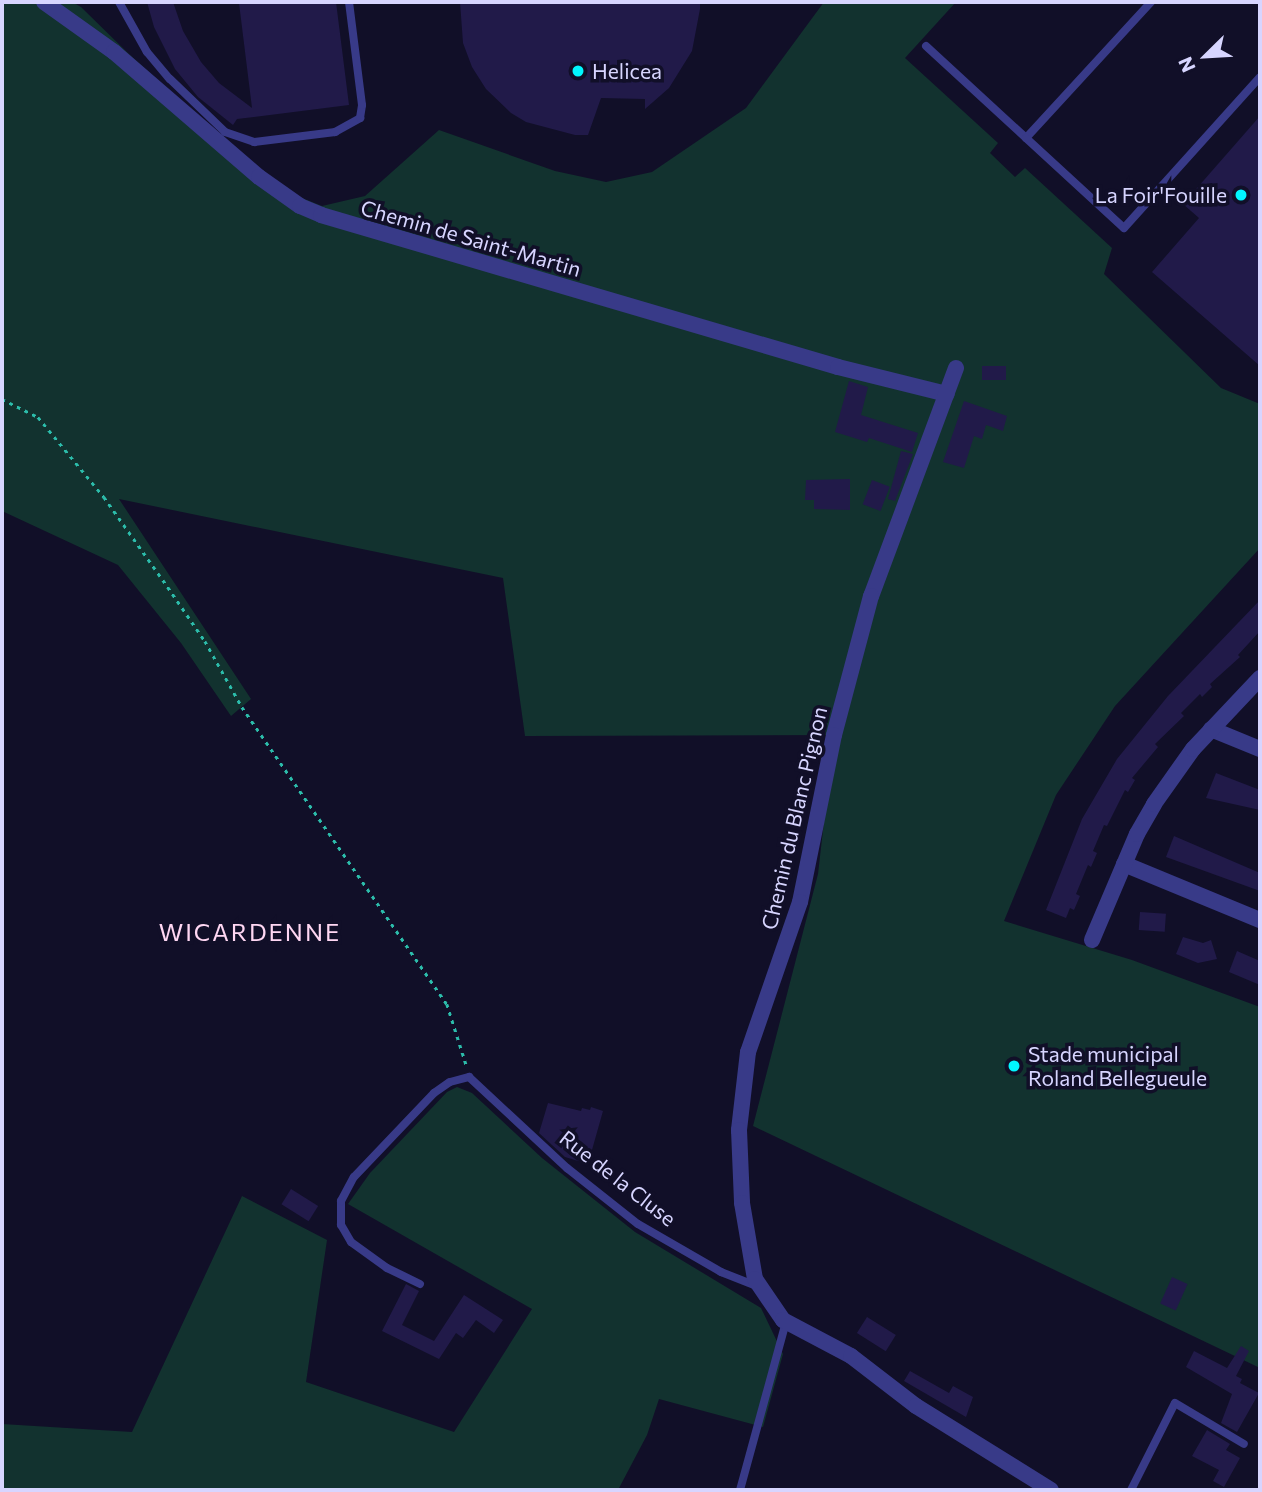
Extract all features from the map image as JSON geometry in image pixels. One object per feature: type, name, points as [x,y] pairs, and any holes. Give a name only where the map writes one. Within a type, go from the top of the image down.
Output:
[{"type":"street","name":"Chemin de Saint-Martin","points":[[44,2],[120,57],[259,177],[300,206],[321,215],[838,368],[947,394]]},
{"type":"street","name":"Chemin du Blanc Pignon","points":[[759,1287],[746,1240],[740,1189],[740,1119],[748,1052],[796,915],[835,728],[870,596],[956,368]]},
{"type":"street","points":[[1092,940],[1124,864],[1154,804],[1182,762],[1260,678]]},
{"type":"street","points":[[1211,729],[1260,749]]},
{"type":"street","points":[[1124,864],[1260,920]]},
{"type":"street","points":[[759,1287],[786,1322],[851,1356],[916,1406],[1051,1490]]},
{"type":"lane","points":[[120,2],[147,52],[176,85],[225,131],[254,142],[335,132],[360,118],[362,105],[349,2]]},
{"type":"lane","points":[[1026,138],[1151,2]]},
{"type":"lane","points":[[926,46],[1124,228],[1260,77]]},
{"type":"lane","points":[[420,1284],[387,1268],[351,1242],[343,1231],[339,1209],[342,1195],[354,1177],[434,1093],[450,1082],[469,1077]]},
{"type":"lane","name":"Rue de la Cluse","points":[[469,1077],[567,1168],[638,1224],[731,1277],[759,1287]]},
{"type":"lane","points":[[740,1490],[786,1322]]},
{"type":"lane","points":[[1131,1490],[1175,1403],[1244,1444]]},
{"type":"path","points":[[2,399],[38,417],[104,497],[184,610],[242,707],[447,1004],[469,1077]]},
{"type":"green space","points":[[2,2],[72,2],[81,7],[249,162],[297,196],[322,206],[365,196],[439,130],[555,171],[606,182],[652,172],[746,108],[824,2],[956,2],[905,58],[998,143],[990,153],[1015,177],[1025,168],[1112,248],[1104,274],[1221,388],[1260,404],[1260,548],[1115,706],[1056,795],[1004,921],[1132,960],[1260,1007],[1260,1368],[753,1126],[818,874],[828,786],[839,735],[525,736],[503,578],[119,499],[251,699],[231,716],[181,643],[118,565],[2,511]]},
{"type":"green space","points":[[457,1087],[472,1093],[542,1158],[635,1232],[761,1308],[783,1354],[763,1427],[659,1399],[647,1435],[618,1490],[2,1490],[2,1424],[132,1432],[242,1196],[327,1240],[306,1382],[454,1432],[532,1309],[348,1204],[370,1173],[447,1092]]},
{"type":"building","points":[[147,2],[173,2],[183,31],[201,62],[219,83],[252,108],[239,3],[336,2],[349,105],[237,119],[233,125],[198,97],[175,69],[154,27]]},
{"type":"building","name":"Helicea","points":[[460,2],[700,2],[700,9],[692,51],[669,88],[645,109],[645,99],[601,98],[588,135],[575,135],[526,122],[511,113],[486,89],[472,67],[463,43]]},
{"type":"building","points":[[1260,116],[1260,366],[1152,272],[1199,218],[1183,204]]},
{"type":"building","points":[[982,366],[1006,366],[1006,380],[982,380]]},
{"type":"building","points":[[849,381],[868,387],[861,415],[918,433],[912,452],[869,438],[867,442],[835,432]]},
{"type":"building","points":[[964,401],[1007,416],[1003,431],[986,425],[982,439],[974,436],[964,468],[943,462]]},
{"type":"building","points":[[901,451],[913,454],[895,501],[888,499]]},
{"type":"building","points":[[850,479],[850,510],[814,509],[814,500],[805,500],[806,480]]},
{"type":"building","points":[[872,480],[890,487],[880,511],[863,504]]},
{"type":"building","points":[[1260,600],[1260,631],[1238,655],[1240,657],[1210,684],[1212,687],[1202,697],[1200,694],[1181,713],[1184,716],[1155,744],[1158,747],[1132,778],[1135,780],[1128,792],[1125,790],[1107,826],[1104,825],[1093,851],[1097,853],[1091,867],[1088,865],[1076,894],[1080,896],[1074,910],[1070,908],[1066,918],[1046,910],[1082,819],[1117,759],[1168,696]]},
{"type":"building","points":[[1216,773],[1260,790],[1260,810],[1206,798]]},
{"type":"building","points":[[1174,836],[1260,873],[1260,891],[1166,857]]},
{"type":"building","points":[[1140,912],[1166,914],[1165,932],[1139,930]]},
{"type":"building","points":[[1183,937],[1203,943],[1211,940],[1217,959],[1198,963],[1176,954]]},
{"type":"building","points":[[1237,951],[1260,961],[1260,985],[1229,972]]},
{"type":"building","points":[[548,1103],[581,1111],[582,1108],[590,1110],[591,1107],[603,1111],[588,1164],[565,1157],[539,1133]]},
{"type":"building","points":[[291,1189],[318,1206],[309,1221],[281,1204]]},
{"type":"building","points":[[1172,1277],[1188,1284],[1176,1310],[1160,1303]]},
{"type":"building","points":[[406,1284],[419,1291],[402,1325],[434,1341],[464,1295],[503,1320],[494,1333],[476,1320],[463,1338],[456,1333],[439,1359],[382,1331]]},
{"type":"building","points":[[867,1317],[896,1335],[886,1351],[857,1333]]},
{"type":"building","points":[[1241,1346],[1249,1351],[1236,1376],[1242,1379],[1240,1383],[1259,1393],[1237,1432],[1221,1423],[1232,1394],[1186,1367],[1194,1351],[1227,1368]]},
{"type":"building","points":[[910,1371],[949,1393],[953,1386],[973,1397],[966,1417],[904,1381]]},
{"type":"building","points":[[1207,1430],[1230,1444],[1226,1450],[1240,1458],[1224,1487],[1213,1481],[1219,1470],[1192,1456]]},
{"type":"place","name":"Helicea","points":[[578,71]]},
{"type":"place","name":"La Foir'Fouille","points":[[1241,195]]},
{"type":"place","name":"Stade municipal Roland Bellegueule","points":[[1014,1066]]},
{"type":"district","name":"WICARDENNE","points":[[250,932]]}]
